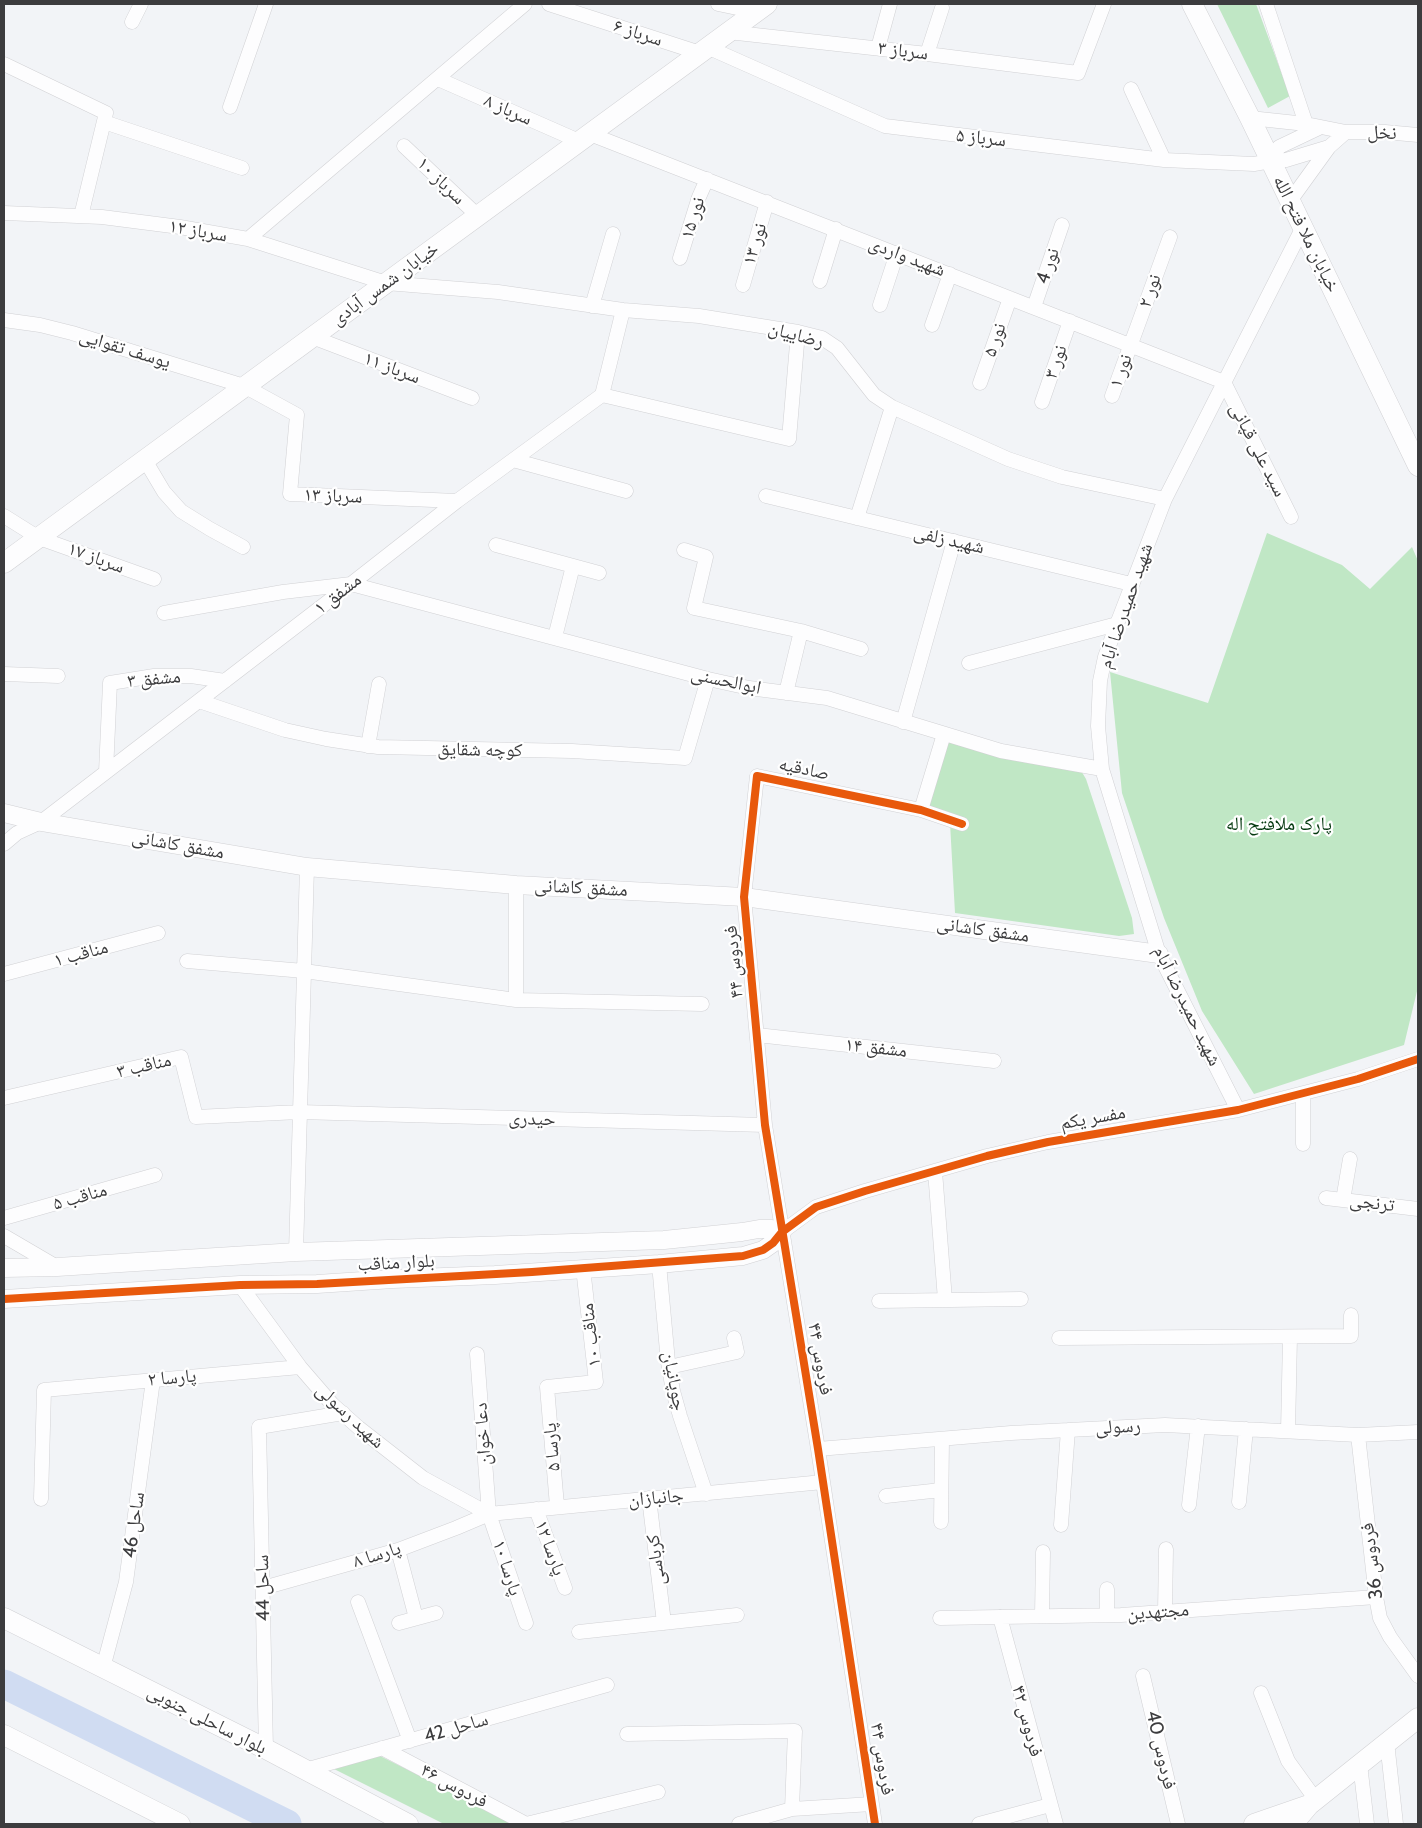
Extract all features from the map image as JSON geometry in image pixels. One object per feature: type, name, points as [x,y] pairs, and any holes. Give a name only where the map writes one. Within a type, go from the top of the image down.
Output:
[{"type":"main road","name":"خیابان ملا فتح الله","points":[[1192,4],[1271,160],[1302,229],[1418,466]]},
{"type":"main road","name":"خیابان شمس آبادی","points":[[4,563],[761,8]]},
{"type":"main road","name":"بلوار ساحلی جنوبی","points":[[4,1618],[266,1749],[408,1824]]},
{"type":"main road","points":[[1293,1824],[1313,1802],[1418,1718]]},
{"type":"main road","points":[[4,1735],[180,1824]]},
{"type":"main road","points":[[1254,1824],[1313,1802]]},
{"type":"street","points":[[132,22],[141,4]]},
{"type":"street","points":[[230,107],[266,4]]},
{"type":"street","points":[[248,239],[525,4]]},
{"type":"street","name":"سرباز ۶","points":[[549,4],[703,50]]},
{"type":"street","points":[[718,4],[761,8]]},
{"type":"street","points":[[878,48],[890,4]]},
{"type":"street","name":"سرباز ۳","points":[[728,32],[878,48],[1078,73],[1104,4]]},
{"type":"street","points":[[1266,4],[1306,124]]},
{"type":"street","points":[[927,54],[942,8]]},
{"type":"street","name":"سرباز ۵","points":[[703,50],[885,126],[1164,160],[1254,164],[1271,160],[1286,160],[1329,147]]},
{"type":"street","points":[[4,64],[106,114],[81,216]]},
{"type":"street","name":"سرباز ۸","points":[[438,79],[584,138]]},
{"type":"street","points":[[1131,88],[1164,160]]},
{"type":"street","name":"نخل","points":[[1250,118],[1306,124],[1346,132],[1385,132],[1418,135]]},
{"type":"street","points":[[104,122],[242,168]]},
{"type":"street","points":[[1271,160],[1279,147],[1321,127]]},
{"type":"street","points":[[1290,201],[1329,147],[1346,132]]},
{"type":"street","name":"شهید واردی","points":[[584,138],[707,179],[768,202],[1224,382]]},
{"type":"street","name":"سرباز ۱۰","points":[[404,146],[478,216]]},
{"type":"street","name":"نور ۱۵","points":[[680,258],[699,197],[707,179]]},
{"type":"street","name":"نور ۱۳","points":[[743,285],[768,202]]},
{"type":"street","name":"سرباز ۱۲","points":[[4,213],[81,216],[140,221],[248,239],[386,283]]},
{"type":"street","name":"نور 4","points":[[1034,307],[1062,225]]},
{"type":"street","points":[[820,281],[836,229]]},
{"type":"street","name":"شهید حمیدرضا آبام","points":[[1238,1110],[1159,954],[1102,769],[1098,726],[1100,681],[1105,657],[1131,584],[1165,499],[1302,229]]},
{"type":"street","points":[[592,306],[613,234]]},
{"type":"street","name":"نور ۲","points":[[1130,345],[1170,237]]},
{"type":"street","points":[[880,305],[896,253]]},
{"type":"street","points":[[932,325],[950,274]]},
{"type":"street","name":"رضاییان","points":[[386,283],[498,292],[623,310],[699,316],[798,332],[822,338],[838,348],[874,395],[892,407],[1008,459],[1062,477],[1165,499]]},
{"type":"street","name":"نور ۵","points":[[980,383],[1010,298]]},
{"type":"street","points":[[623,310],[602,395],[789,440],[798,332]]},
{"type":"street","name":"یوسف تقوایی","points":[[4,320],[72,333],[244,386]]},
{"type":"street","name":"نور ۳","points":[[1042,402],[1070,321]]},
{"type":"street","name":"سرباز ۱۱","points":[[312,337],[472,398]]},
{"type":"street","name":"نور ۱","points":[[1112,396],[1130,345]]},
{"type":"street","name":"سید علی قپانی","points":[[1224,382],[1291,517]]},
{"type":"street","name":"سرباز ۱۳","points":[[244,386],[297,415],[290,494],[457,501]]},
{"type":"street","name":"مشفق ۱","points":[[4,844],[17,833],[41,822],[457,501],[602,395]]},
{"type":"street","points":[[857,518],[892,407]]},
{"type":"street","points":[[145,460],[164,492],[181,511],[243,547]]},
{"type":"street","points":[[513,460],[626,491]]},
{"type":"street","name":"شهید زلفی","points":[[766,496],[1131,584]]},
{"type":"street","name":"سرباز ۱۷","points":[[4,516],[39,538],[154,579]]},
{"type":"street","points":[[903,722],[954,541]]},
{"type":"street","points":[[496,545],[599,573]]},
{"type":"street","points":[[684,550],[706,557],[694,608],[801,631],[861,649]]},
{"type":"street","points":[[555,638],[573,566]]},
{"type":"street","points":[[164,613],[283,592],[351,584]]},
{"type":"street","name":"ابوالحسنی","points":[[351,584],[708,679],[786,693],[827,698],[1002,751],[1102,769]]},
{"type":"street","points":[[969,662],[1117,624]]},
{"type":"street","points":[[786,693],[801,631]]},
{"type":"street","points":[[4,674],[58,676]]},
{"type":"street","name":"مشفق ۳","points":[[106,772],[110,683],[154,676],[191,676],[225,681]]},
{"type":"street","name":"کوچه شقایق","points":[[199,701],[285,730],[368,746],[424,749],[572,751],[685,758],[708,679]]},
{"type":"street","points":[[368,746],[379,684]]},
{"type":"street","points":[[921,810],[944,734]]},
{"type":"street","name":"صادقیه","points":[[744,897],[757,776],[921,810],[962,824]]},
{"type":"street","name":"مشفق کاشانی","points":[[4,813],[41,822],[307,867],[516,884],[744,897],[1159,954]]},
{"type":"street","points":[[296,1252],[307,867]]},
{"type":"street","points":[[516,884],[516,1000]]},
{"type":"street","name":"فردوس ۴۴","points":[[744,897],[765,1125],[818,1448],[875,1824]]},
{"type":"street","name":"مناقب ۱","points":[[4,974],[158,933]]},
{"type":"street","points":[[187,961],[304,971],[516,1000],[702,1004]]},
{"type":"street","name":"مشفق ۱۴","points":[[757,1035],[994,1061]]},
{"type":"street","name":"مناقب ۳","points":[[4,1098],[181,1057],[196,1117],[300,1112]]},
{"type":"street","name":"مفسر یکم","points":[[782,1232],[816,1207],[987,1156],[1048,1142],[1238,1110],[1358,1079],[1418,1058]]},
{"type":"street","points":[[1303,1094],[1303,1144]]},
{"type":"street","name":"حیدری","points":[[300,1112],[765,1125]]},
{"type":"street","points":[[1343,1200],[1350,1159]]},
{"type":"street","points":[[935,1171],[945,1300]]},
{"type":"street","name":"مناقب ۵","points":[[4,1218],[155,1175]]},
{"type":"street","name":"ترنجی","points":[[1326,1198],[1418,1209]]},
{"type":"street","name":"بلوار مناقب","points":[[4,1268],[57,1267],[296,1252],[664,1240],[759,1229],[772,1229],[782,1232],[773,1243],[763,1250],[743,1256],[659,1264],[317,1284],[240,1285],[4,1299]]},
{"type":"street","points":[[4,1236],[57,1267]]},
{"type":"street","name":"چوپانیان","points":[[659,1264],[669,1367],[680,1416],[706,1494]]},
{"type":"street","name":"مناقب ۱۰","points":[[547,1388],[596,1382],[583,1268]]},
{"type":"street","name":"شهید رسولی","points":[[240,1285],[300,1367],[332,1404],[423,1478],[489,1514]]},
{"type":"street","points":[[879,1301],[1021,1299]]},
{"type":"street","points":[[1059,1338],[1351,1336],[1351,1315]]},
{"type":"street","points":[[1288,1431],[1290,1337]]},
{"type":"street","points":[[669,1367],[737,1352],[734,1338]]},
{"type":"street","name":"دعا خوان","points":[[477,1354],[489,1514]]},
{"type":"street","name":"پارسا ۲","points":[[41,1499],[44,1390],[300,1367]]},
{"type":"street","name":"ساحل 46","points":[[103,1668],[126,1582],[153,1380]]},
{"type":"street","name":"پارسا ۵","points":[[547,1388],[557,1506]]},
{"type":"street","name":"ساحل 44","points":[[266,1749],[259,1427],[343,1413]]},
{"type":"street","name":"رسولی","points":[[818,1448],[1165,1425],[1358,1435],[1418,1432]]},
{"type":"street","points":[[1189,1505],[1198,1426]]},
{"type":"street","points":[[1239,1502],[1246,1429]]},
{"type":"street","points":[[1061,1525],[1068,1430]]},
{"type":"street","name":"فردوس 36","points":[[1358,1435],[1380,1618],[1390,1637],[1418,1676]]},
{"type":"street","points":[[940,1522],[942,1439]]},
{"type":"street","name":"جانبازان","points":[[489,1514],[823,1482]]},
{"type":"street","points":[[886,1496],[941,1490]]},
{"type":"street","name":"کرباسی","points":[[649,1498],[664,1622]]},
{"type":"street","name":"پارسا ۱۲","points":[[536,1509],[565,1588]]},
{"type":"street","name":"پارسا ۸","points":[[263,1588],[398,1550],[489,1514]]},
{"type":"street","name":"پارسا ۱۰","points":[[489,1514],[526,1623]]},
{"type":"street","points":[[1165,1612],[1166,1549]]},
{"type":"street","points":[[398,1550],[416,1618]]},
{"type":"street","points":[[1042,1616],[1043,1552]]},
{"type":"street","points":[[1107,1589],[1107,1615]]},
{"type":"street","name":"مجتهدین","points":[[940,1618],[1107,1615],[1376,1597]]},
{"type":"street","points":[[358,1602],[410,1741]]},
{"type":"street","points":[[399,1623],[436,1613]]},
{"type":"street","points":[[580,1632],[737,1614]]},
{"type":"street","name":"فردوس ۴۲","points":[[1000,1617],[1056,1824]]},
{"type":"street","name":"فردوس 40","points":[[1143,1676],[1178,1824]]},
{"type":"street","name":"ساحل 42","points":[[305,1770],[608,1685]]},
{"type":"street","points":[[1261,1692],[1288,1761],[1313,1802]]},
{"type":"street","points":[[627,1734],[795,1731],[792,1809]]},
{"type":"street","points":[[1387,1742],[1396,1824]]},
{"type":"street","name":"فردوس ۴۶","points":[[382,1748],[526,1824]]},
{"type":"street","points":[[1360,1764],[1368,1824]]},
{"type":"street","points":[[526,1824],[658,1792]]},
{"type":"street","points":[[739,1824],[792,1809],[872,1804]]},
{"type":"street","points":[[979,1824],[1050,1805]]},
{"type":"green space","points":[[1217,4],[1256,4],[1290,96],[1268,108]]},
{"type":"green space","name":"پارک ملافتح اله","points":[[1267,533],[1342,565],[1370,589],[1412,547],[1418,561],[1418,987],[1404,1045],[1254,1094],[1202,1011],[1164,918],[1122,793],[1110,672],[1208,703]]},
{"type":"green space","points":[[945,737],[1080,769],[1086,779],[1132,918],[1134,934],[1119,936],[955,913],[950,823],[925,809]]},
{"type":"green space","points":[[378,1755],[517,1824],[444,1824],[334,1769]]},
{"type":"waterway","points":[[4,1684],[287,1824]]},
{"type":"cycle path","points":[[875,1824],[818,1449],[765,1125],[744,897],[757,776],[921,810],[962,824]]},
{"type":"cycle path","points":[[4,1299],[240,1285],[317,1284],[532,1272],[743,1256],[763,1250],[773,1243],[782,1232],[816,1207],[865,1191],[987,1156],[1048,1142],[1238,1110],[1358,1079],[1418,1059]]}]
